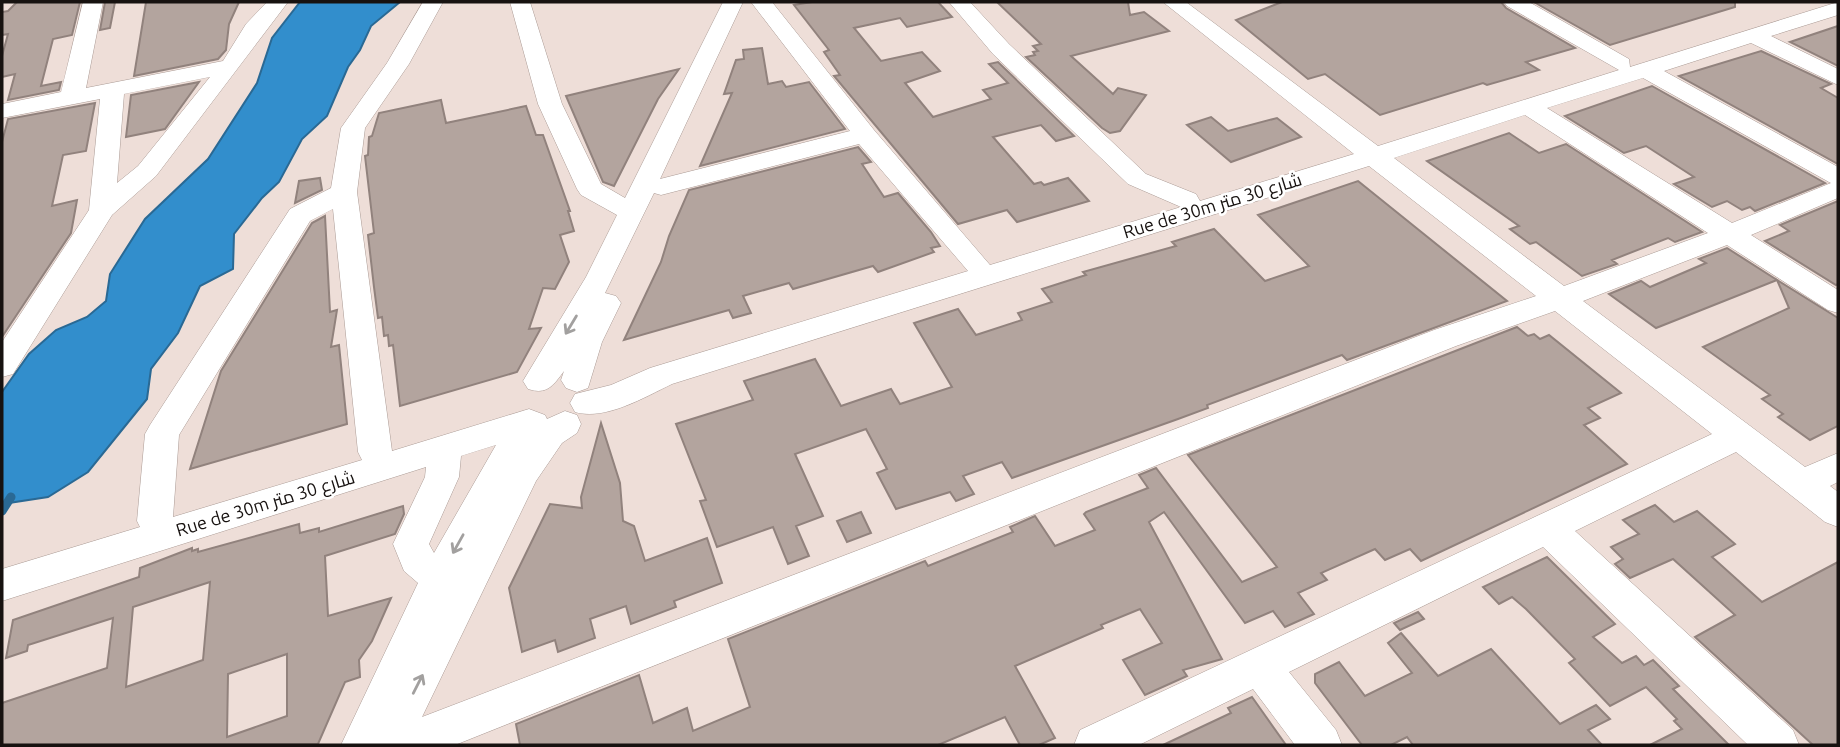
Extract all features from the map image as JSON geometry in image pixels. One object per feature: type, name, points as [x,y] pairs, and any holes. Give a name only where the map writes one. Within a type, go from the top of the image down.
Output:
[{"type":"street","points":[[72,97],[93,2]]},
{"type":"street","points":[[2,366],[102,210],[148,171],[231,66],[254,29],[278,2]]},
{"type":"street","points":[[375,452],[344,192],[354,128],[398,64],[433,2]]},
{"type":"street","points":[[520,2],[550,104],[590,189],[633,213]]},
{"type":"street","points":[[387,745],[523,473],[550,434],[554,403],[554,361],[562,340],[600,277],[633,213],[733,2]]},
{"type":"street","points":[[362,745],[440,577],[510,450],[554,403],[587,342],[750,2]]},
{"type":"street","points":[[761,2],[865,135],[976,264]]},
{"type":"street","points":[[959,2],[1001,49],[1137,179],[1187,200]]},
{"type":"street","points":[[1514,2],[1838,177]]},
{"type":"street","name":"Rue de 30m شارع 30 متر","points":[[2,585],[445,446],[646,363],[1187,200],[1527,106],[1805,2]]},
{"type":"street","points":[[1186,4],[1370,151],[1838,512]]},
{"type":"street","name":"Rue de 30m شارع 30 متر","points":[[554,403],[618,395],[661,376],[1633,66],[1752,35],[1838,8]]},
{"type":"street","points":[[1752,35],[1838,78]]},
{"type":"street","points":[[2,111],[231,66]]},
{"type":"street","points":[[102,210],[113,89]]},
{"type":"street","points":[[1527,106],[1838,303]]},
{"type":"street","points":[[661,187],[865,135]]},
{"type":"street","points":[[404,745],[1446,338],[1562,298],[1730,234],[1838,189]]},
{"type":"street","points":[[155,521],[162,434],[300,215],[344,192]]},
{"type":"street","points":[[2,569],[375,452],[554,403]]},
{"type":"street","points":[[1095,745],[1738,436]]},
{"type":"street","points":[[440,577],[418,561],[411,544],[442,477],[445,446]]},
{"type":"street","points":[[1802,485],[1838,466]]},
{"type":"street","points":[[435,492],[489,488]]},
{"type":"street","points":[[1548,528],[1778,745]]},
{"type":"street","points":[[1260,667],[1321,745]]},
{"type":"water","points":[[300,2],[400,2],[371,26],[360,50],[348,67],[327,116],[302,139],[279,182],[262,198],[234,234],[233,269],[200,286],[178,333],[151,369],[147,399],[88,472],[48,497],[2,504],[2,392],[29,354],[56,330],[87,317],[106,301],[110,274],[145,219],[208,159],[257,83],[272,38]]},
{"type":"building","points":[[17,2],[80,2],[72,35],[53,39],[41,86],[61,82],[59,90],[8,100],[15,74],[2,77],[2,56],[8,34],[2,35],[2,12],[8,11]]},
{"type":"building","points":[[105,2],[115,2],[110,28],[100,30]]},
{"type":"building","points":[[146,2],[239,2],[229,24],[226,50],[218,59],[134,76]]},
{"type":"building","points":[[812,2],[938,2],[952,17],[907,27],[900,18],[854,28],[881,61],[922,52],[940,71],[905,83],[933,117],[991,99],[983,90],[1008,83],[989,64],[998,62],[1074,136],[1056,141],[1041,125],[993,137],[1034,184],[1041,182],[1044,185],[1068,178],[1089,201],[1017,222],[1007,210],[958,224],[834,76],[840,75],[824,52],[829,50],[794,5]]},
{"type":"building","points":[[997,2],[1128,2],[1130,15],[1144,12],[1169,31],[1071,56],[1113,94],[1118,88],[1146,95],[1120,131],[1110,133],[1102,128],[1026,57],[1035,55],[1033,52],[1038,51],[1033,46],[1041,44]]},
{"type":"building","points":[[1282,2],[1501,2],[1506,8],[1575,48],[1526,62],[1539,70],[1487,85],[1483,83],[1380,115],[1325,74],[1308,79],[1236,20]]},
{"type":"building","points":[[1534,2],[1735,2],[1735,7],[1610,45]]},
{"type":"building","points":[[1838,26],[1838,66],[1790,42]]},
{"type":"building","points":[[762,48],[768,84],[782,81],[786,87],[809,82],[845,129],[700,166],[732,93],[724,94],[736,60],[744,59],[743,50]]},
{"type":"building","points":[[1761,51],[1831,84],[1821,88],[1838,98],[1838,164],[1679,76]]},
{"type":"building","points":[[679,69],[658,99],[614,186],[603,182],[566,96]]},
{"type":"building","points":[[199,82],[165,129],[126,137],[131,95]]},
{"type":"building","points":[[1652,86],[1825,183],[1755,211],[1750,207],[1742,210],[1727,201],[1712,207],[1674,184],[1694,177],[1646,146],[1624,153],[1565,116]]},
{"type":"building","points":[[441,100],[446,123],[526,106],[536,135],[543,135],[570,211],[574,231],[560,235],[569,262],[555,289],[543,288],[529,329],[541,328],[517,372],[400,406],[393,345],[389,346],[388,335],[384,336],[382,317],[378,318],[368,235],[374,233],[365,156],[368,155],[369,137],[372,136],[379,113]]},
{"type":"building","points":[[95,103],[86,151],[63,155],[52,206],[77,200],[71,233],[2,337],[2,142],[8,119]]},
{"type":"building","points":[[1211,117],[1228,131],[1277,118],[1301,137],[1231,162],[1187,125]]},
{"type":"building","points":[[1509,133],[1539,153],[1566,144],[1702,232],[1675,242],[1668,238],[1612,260],[1617,264],[1582,276],[1536,242],[1530,244],[1510,229],[1519,226],[1427,161]]},
{"type":"building","points":[[858,147],[871,162],[862,164],[884,197],[898,193],[931,232],[940,246],[931,248],[934,252],[878,272],[873,266],[793,289],[789,283],[743,296],[751,313],[733,318],[729,310],[624,340],[661,262],[689,190]]},
{"type":"building","points":[[320,178],[322,190],[295,203],[299,181]]},
{"type":"building","points":[[1358,181],[1507,301],[1347,360],[1342,355],[1207,405],[1208,408],[1012,478],[1002,462],[963,476],[974,494],[956,501],[950,492],[896,509],[877,473],[887,469],[866,429],[795,454],[823,516],[796,526],[809,556],[788,564],[773,527],[717,547],[700,501],[706,500],[676,424],[753,400],[744,381],[815,359],[841,406],[891,389],[900,404],[952,387],[914,323],[958,309],[976,335],[1022,320],[1018,313],[1052,302],[1042,289],[1086,275],[1083,272],[1176,246],[1172,242],[1214,229],[1265,281],[1309,266],[1258,215]]},
{"type":"building","points":[[1838,201],[1836,285],[1765,241],[1789,231],[1780,225]]},
{"type":"building","points":[[325,216],[330,312],[337,310],[331,347],[339,345],[347,424],[190,469],[221,371],[312,223]]},
{"type":"building","points":[[1727,248],[1777,280],[1656,328],[1609,294],[1641,281],[1650,287],[1706,263],[1699,259]]},
{"type":"building","points":[[1777,280],[1838,318],[1838,426],[1810,440],[1778,417],[1783,414],[1762,399],[1770,395],[1703,347],[1789,308]]},
{"type":"building","points":[[1517,327],[1528,336],[1534,334],[1540,339],[1549,335],[1621,393],[1588,408],[1600,418],[1584,425],[1627,464],[1421,561],[1410,549],[1385,560],[1375,549],[1321,573],[1327,580],[1298,593],[1314,614],[1285,627],[1273,611],[1245,623],[1164,512],[1149,522],[1222,659],[1183,670],[1187,676],[1145,695],[1123,660],[1162,643],[1140,609],[1101,625],[1103,628],[1015,666],[1055,738],[1039,745],[1020,745],[1005,717],[938,745],[520,745],[516,724],[639,675],[653,723],[687,708],[693,731],[750,707],[728,639],[925,561],[928,566],[1013,532],[1010,527],[1035,516],[1055,546],[1095,530],[1084,514],[1148,488],[1139,475],[1156,468],[1242,582],[1277,567],[1188,455]]},
{"type":"building","points":[[601,423],[620,483],[623,521],[634,526],[645,561],[707,538],[722,583],[674,601],[676,607],[631,624],[626,606],[590,619],[595,638],[558,652],[555,640],[522,652],[509,588],[550,504],[582,508],[581,497]]},
{"type":"building","points":[[1655,505],[1674,522],[1697,511],[1735,544],[1712,557],[1762,602],[1838,562],[1838,745],[1813,745],[1695,637],[1735,615],[1673,559],[1630,578],[1615,564],[1623,559],[1611,547],[1639,534],[1623,520]]},
{"type":"building","points":[[403,506],[404,514],[395,534],[325,556],[328,616],[391,598],[372,641],[359,660],[360,677],[345,682],[318,744],[2,745],[2,703],[107,668],[113,618],[28,645],[27,651],[6,658],[13,620],[139,577],[140,568],[192,548],[192,551],[198,549],[198,552],[299,524],[300,533],[319,528],[319,532]],"holes":[[[210,582],[203,660],[126,687],[133,607]],[[287,654],[287,716],[227,737],[228,674]]]},
{"type":"building","points":[[861,512],[871,533],[847,542],[837,521]]},
{"type":"building","points":[[1547,557],[1615,624],[1593,637],[1622,663],[1636,656],[1644,665],[1653,660],[1679,686],[1673,689],[1729,745],[1650,745],[1682,729],[1674,721],[1677,719],[1646,687],[1610,706],[1569,663],[1575,659],[1526,609],[1512,597],[1499,604],[1483,587]]},
{"type":"building","points":[[1418,612],[1424,619],[1400,630],[1394,623]]},
{"type":"building","points":[[1401,633],[1438,676],[1491,649],[1560,724],[1596,705],[1610,719],[1588,730],[1602,745],[1413,745],[1407,737],[1391,745],[1362,745],[1315,683],[1315,674],[1339,662],[1365,696],[1412,673],[1388,643]]},
{"type":"building","points":[[1252,697],[1286,745],[1163,745],[1231,713],[1228,708]]},
{"type":"waterway","points":[[2,511],[11,497]]}]
